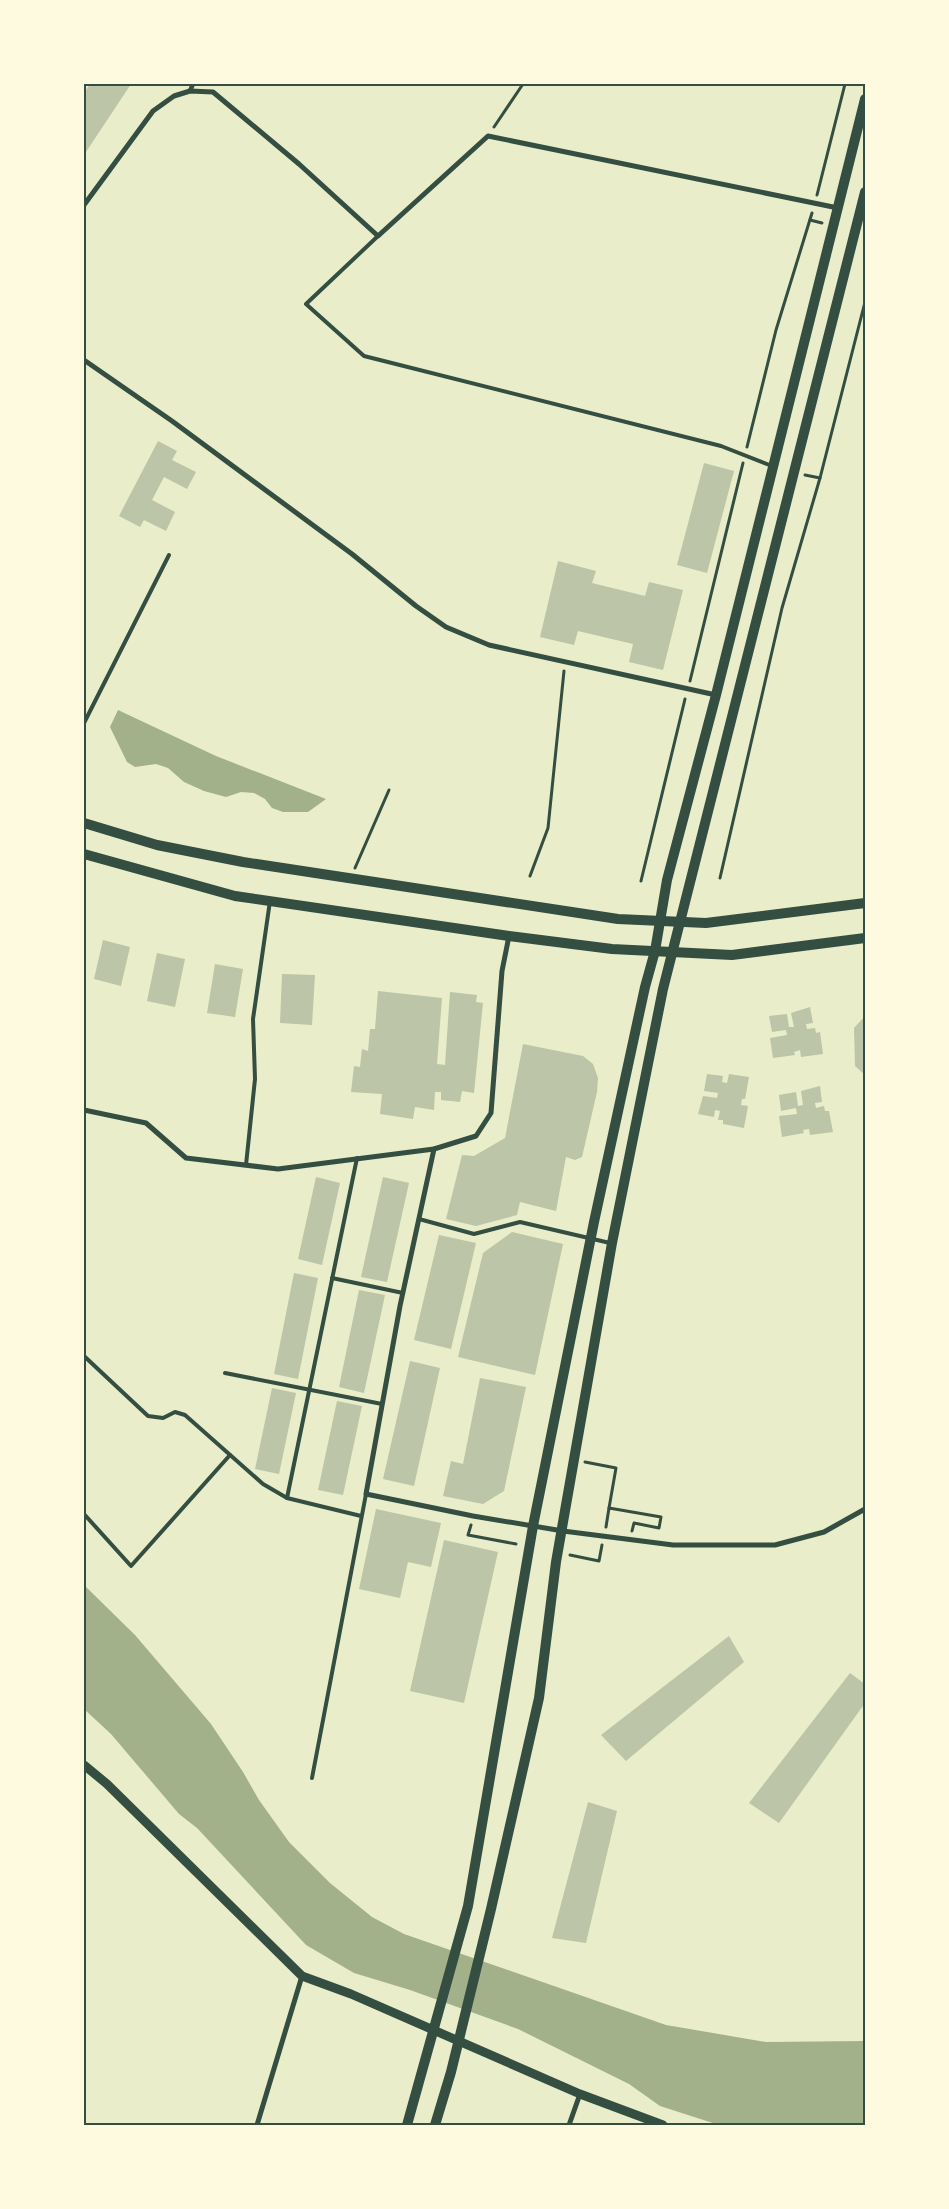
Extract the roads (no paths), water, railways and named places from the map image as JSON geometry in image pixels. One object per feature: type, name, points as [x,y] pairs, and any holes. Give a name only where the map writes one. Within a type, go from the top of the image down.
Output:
[{"type":"main road","points":[[407,2125],[468,1906],[533,1526],[591,1238],[645,987],[655,951],[667,880],[716,695],[865,99]]},
{"type":"main road","points":[[434,2125],[451,2072],[492,1909],[539,1698],[556,1562],[563,1531],[612,1244],[663,989],[865,192]]},
{"type":"main road","points":[[84,824],[167,847],[243,862],[618,919],[706,923],[865,904]]},
{"type":"main road","points":[[84,854],[235,896],[612,949],[732,955],[865,938]]},
{"type":"street","points":[[190,90],[193,84]]},
{"type":"street","points":[[84,205],[153,111],[174,96],[190,90],[213,92],[299,164],[378,236],[488,136],[838,208]]},
{"type":"street","points":[[84,360],[172,421],[352,554],[416,606],[446,626],[489,646],[716,695]]},
{"type":"street","points":[[84,1110],[146,1123],[186,1158],[278,1169],[434,1149],[476,1136],[491,1112],[502,971],[509,936]]},
{"type":"street","points":[[434,1149],[403,1293],[366,1494],[472,1516],[563,1531],[673,1545],[775,1545],[824,1532],[865,1509]]},
{"type":"street","points":[[84,1765],[107,1784],[302,1976],[351,1994],[580,2094],[663,2125]]},
{"type":"street","points":[[257,2125],[302,1976]]},
{"type":"street","points":[[569,2125],[580,2094]]},
{"type":"lane","points":[[378,236],[306,304],[364,356],[721,446],[773,467]]},
{"type":"lane","points":[[84,723],[170,554]]},
{"type":"lane","points":[[246,1165],[255,1079],[252,1019],[270,900]]},
{"type":"lane","points":[[287,1498],[357,1158]]},
{"type":"lane","points":[[419,1219],[474,1234],[520,1222],[612,1244]]},
{"type":"lane","points":[[332,1278],[403,1293]]},
{"type":"lane","points":[[84,1356],[148,1416],[163,1418],[176,1412],[185,1414],[263,1484],[287,1498],[361,1516]]},
{"type":"lane","points":[[225,1373],[382,1404]]},
{"type":"lane","points":[[84,1514],[131,1566],[230,1455]]},
{"type":"lane","points":[[312,1778],[366,1494]]}]
